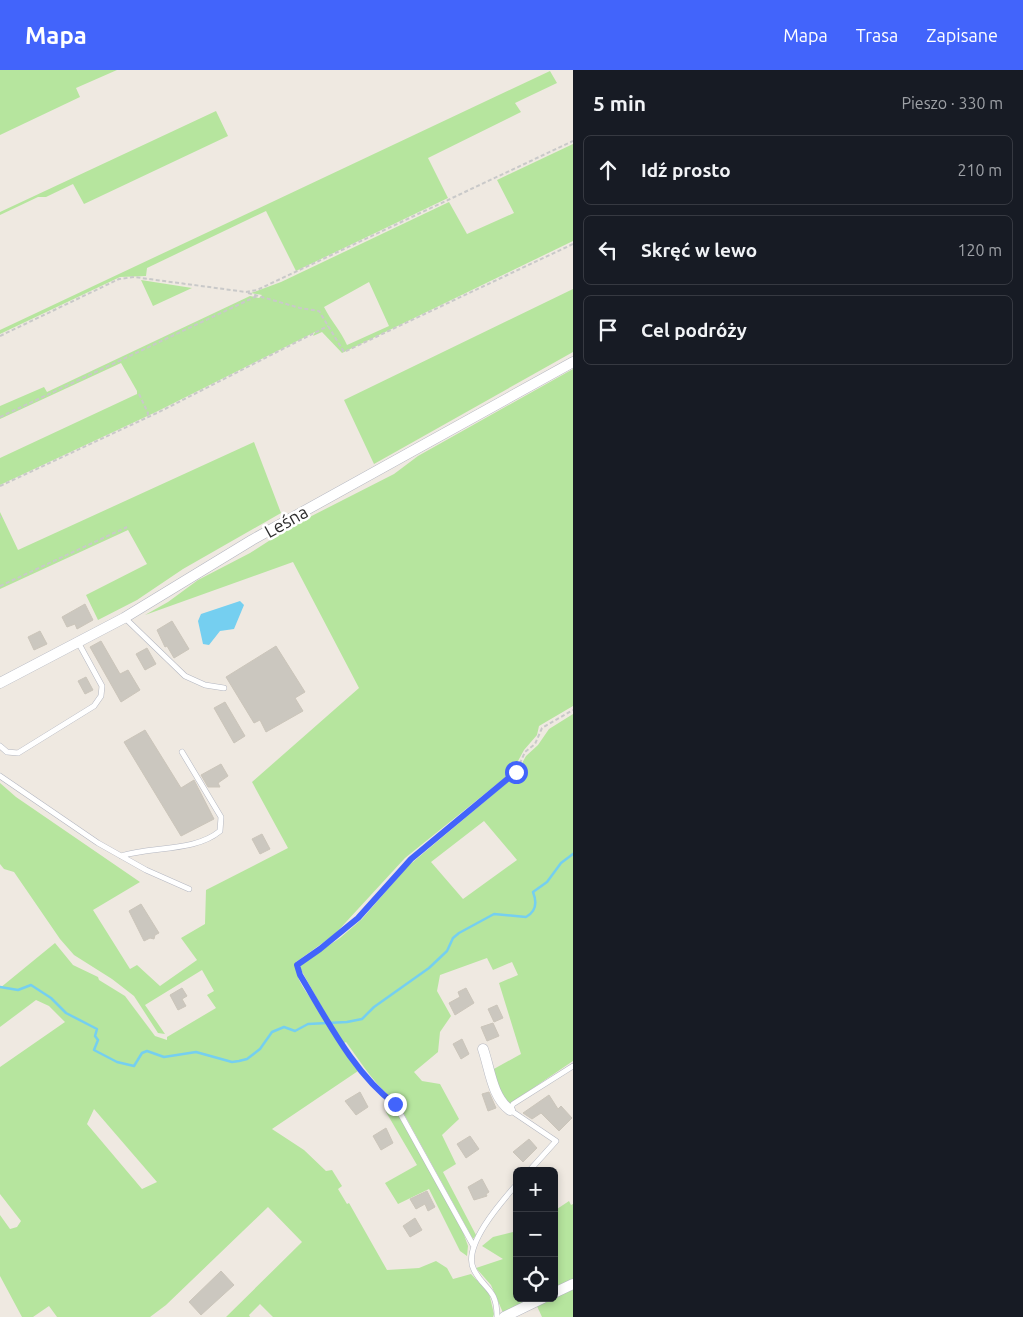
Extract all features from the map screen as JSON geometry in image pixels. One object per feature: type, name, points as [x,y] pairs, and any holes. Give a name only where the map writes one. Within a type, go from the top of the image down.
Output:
[{"type":"street","name":"Leśna","points":[[0,683],[124,618],[252,540],[573,362]]},
{"type":"street","points":[[483,1049],[496,1092],[502,1104],[510,1110]]},
{"type":"street","points":[[558,1291],[573,1284]]},
{"type":"street","points":[[504,1317],[535,1302]]},
{"type":"lane","points":[[124,618],[186,676],[205,684],[224,688]]},
{"type":"lane","points":[[0,746],[7,752],[18,753],[85,713],[99,700],[102,686],[78,642]]},
{"type":"lane","points":[[121,856],[146,849],[192,845],[204,841],[220,831],[221,817],[182,752]]},
{"type":"lane","points":[[0,776],[121,856],[189,890]]},
{"type":"lane","points":[[532,1167],[556,1141],[510,1110],[512,1104],[573,1066]]},
{"type":"lane","points":[[395,1104],[473,1245]]},
{"type":"lane","points":[[497,1317],[493,1293],[472,1269],[471,1252],[473,1245],[492,1214],[513,1189]]},
{"type":"path","points":[[246,292],[272,284],[573,141]]},
{"type":"path","points":[[0,336],[119,279],[134,277],[246,292],[300,308],[319,311],[344,352],[573,244]]},
{"type":"path","points":[[0,417],[257,296]]},
{"type":"path","points":[[0,486],[148,418],[329,326]]},
{"type":"path","points":[[139,394],[148,413],[148,418]]},
{"type":"path","points":[[0,586],[127,527]]},
{"type":"path","points":[[395,1104],[373,1084],[331,1028],[300,975],[297,965],[358,918],[411,859],[516,772],[525,752],[535,744],[542,728],[573,710]]},
{"type":"green space","points":[[0,70],[117,70],[76,88],[80,97],[0,135]]},
{"type":"green space","points":[[550,71],[557,83],[515,103],[521,112],[428,158],[448,198],[296,271],[266,211],[147,268],[146,276],[120,277],[0,334],[0,330]]},
{"type":"green space","points":[[216,111],[228,136],[84,204],[73,184],[46,197],[38,197],[0,215],[0,212]]},
{"type":"green space","points":[[573,144],[573,241],[342,353],[322,332],[313,336],[315,332],[156,412],[0,485],[0,458],[137,394],[137,391],[121,363],[0,419],[0,406],[44,387],[47,392],[250,296],[259,298],[262,295],[251,293],[281,282],[449,202],[467,234],[514,213],[497,180]],"holes":[[[369,282],[389,326],[347,345],[324,307]]]},
{"type":"green space","points":[[141,280],[192,288],[153,306]]},
{"type":"green space","points":[[573,289],[573,352],[374,464],[344,400]]},
{"type":"green space","points":[[573,369],[573,706],[539,726],[537,735],[524,750],[512,772],[405,858],[335,934],[296,962],[297,975],[319,1010],[324,1011],[300,968],[301,964],[340,938],[362,919],[407,867],[515,776],[526,756],[538,745],[549,729],[573,714],[573,1061],[508,1105],[504,1102],[492,1070],[521,1054],[499,983],[518,975],[512,962],[493,970],[487,958],[440,975],[437,991],[451,1016],[440,1032],[438,1052],[414,1072],[422,1081],[440,1084],[459,1119],[442,1135],[456,1164],[443,1172],[476,1235],[473,1239],[398,1103],[376,1082],[346,1042],[340,1045],[358,1071],[272,1129],[304,1150],[326,1171],[332,1170],[342,1186],[338,1189],[347,1204],[349,1203],[387,1270],[419,1268],[436,1261],[447,1268],[453,1279],[471,1274],[489,1293],[493,1317],[273,1317],[260,1304],[249,1315],[250,1317],[226,1317],[302,1242],[268,1207],[166,1305],[150,1317],[57,1317],[49,1306],[33,1317],[22,1317],[0,1276],[0,1215],[10,1229],[17,1227],[21,1221],[0,1194],[0,1067],[65,1022],[49,1006],[36,1000],[0,1027],[0,988],[55,943],[73,965],[98,977],[99,980],[125,996],[155,1036],[167,1040],[167,1037],[216,1008],[207,995],[214,991],[202,970],[145,1005],[165,1034],[158,1033],[134,996],[112,979],[74,955],[60,939],[14,872],[4,869],[0,864],[0,783],[16,797],[140,882],[93,910],[130,969],[137,965],[160,986],[197,960],[181,938],[205,924],[206,890],[288,848],[252,782],[359,688],[293,562],[145,615],[168,602],[198,580],[250,553],[292,526],[394,474],[418,456]],"holes":[[[484,821],[517,860],[463,899],[431,862]],[[94,1109],[157,1182],[142,1189],[87,1124]]]},
{"type":"green space","points":[[254,442],[281,513],[183,569],[137,600],[98,620],[86,595],[147,564],[128,530],[0,589],[0,512],[18,550]]},
{"type":"green space","points":[[391,1106],[394,1106],[463,1232],[468,1246],[467,1256],[460,1251],[429,1189],[398,1204],[385,1183],[417,1165],[386,1112]]},
{"type":"green space","points":[[569,1201],[571,1205],[573,1204],[573,1280],[558,1287],[558,1212],[558,1208]]},
{"type":"green space","points":[[513,1232],[513,1302],[528,1302],[504,1315],[491,1285],[476,1268],[503,1259],[482,1246],[493,1237]]},
{"type":"green space","points":[[573,1287],[573,1317],[542,1317],[536,1304],[540,1302],[558,1302],[558,1293]]},
{"type":"water","points":[[240,601],[244,605],[234,629],[220,631],[209,645],[203,644],[198,621],[201,614]]},
{"type":"building","points":[[85,604],[93,620],[77,629],[75,624],[67,627],[62,617]]},
{"type":"building","points":[[172,621],[189,649],[174,658],[167,646],[165,647],[157,630]]},
{"type":"building","points":[[40,631],[47,644],[34,650],[28,637]]},
{"type":"building","points":[[101,641],[120,674],[128,670],[140,690],[121,702],[90,647]]},
{"type":"building","points":[[276,646],[305,692],[295,698],[303,711],[266,732],[260,720],[254,723],[226,677]]},
{"type":"building","points":[[147,648],[156,664],[145,670],[136,654]]},
{"type":"building","points":[[86,677],[93,690],[85,694],[78,681]]},
{"type":"building","points":[[225,702],[245,736],[234,743],[214,708]]},
{"type":"building","points":[[145,730],[181,788],[194,780],[214,819],[181,836],[124,742]]},
{"type":"building","points":[[221,764],[228,776],[218,783],[220,787],[208,787],[201,775]]},
{"type":"building","points":[[262,834],[270,849],[260,854],[252,839]]},
{"type":"building","points":[[141,904],[159,933],[155,935],[154,939],[150,938],[144,941],[129,911]]},
{"type":"building","points":[[182,988],[187,996],[182,999],[186,1006],[178,1010],[170,995]]},
{"type":"building","points":[[466,988],[474,1003],[455,1015],[449,1003],[460,997],[458,992]]},
{"type":"building","points":[[497,1005],[503,1018],[494,1022],[488,1009]]},
{"type":"building","points":[[493,1023],[499,1036],[487,1041],[481,1027]]},
{"type":"building","points":[[462,1039],[469,1054],[461,1059],[453,1044]]},
{"type":"building","points":[[360,1092],[368,1107],[356,1115],[345,1101]]},
{"type":"building","points":[[489,1092],[496,1108],[488,1111],[482,1094]]},
{"type":"building","points":[[549,1095],[558,1109],[561,1106],[572,1118],[559,1131],[541,1113],[532,1119],[523,1113]]},
{"type":"building","points":[[386,1128],[393,1143],[381,1150],[373,1136]]},
{"type":"building","points":[[470,1136],[479,1149],[466,1158],[457,1144]]},
{"type":"building","points":[[529,1139],[537,1148],[523,1162],[513,1152]]},
{"type":"building","points":[[482,1179],[489,1192],[486,1194],[487,1196],[474,1200],[468,1187]]},
{"type":"building","points":[[427,1191],[435,1207],[428,1211],[425,1204],[416,1209],[410,1199]]},
{"type":"building","points":[[415,1218],[422,1230],[410,1237],[403,1226]]},
{"type":"building","points":[[221,1271],[234,1285],[201,1315],[189,1302]]},
{"type":"waterway","points":[[0,987],[18,990],[31,985],[51,998],[66,1013],[97,1029],[95,1036],[98,1040],[94,1050],[117,1062],[134,1066],[142,1053],[147,1051],[164,1057],[196,1052],[232,1062],[239,1061],[247,1059],[260,1049],[272,1032],[284,1027],[295,1031],[308,1024],[347,1022],[362,1019],[374,1007],[429,968],[447,951],[453,938],[459,933],[494,914],[526,917],[530,915],[535,906],[533,892],[547,882],[561,863],[573,854]]},
{"type":"route","points":[[395,1104],[373,1084],[334,1034],[300,975],[297,965],[301,960],[331,941],[358,918],[411,859],[516,772]]}]
